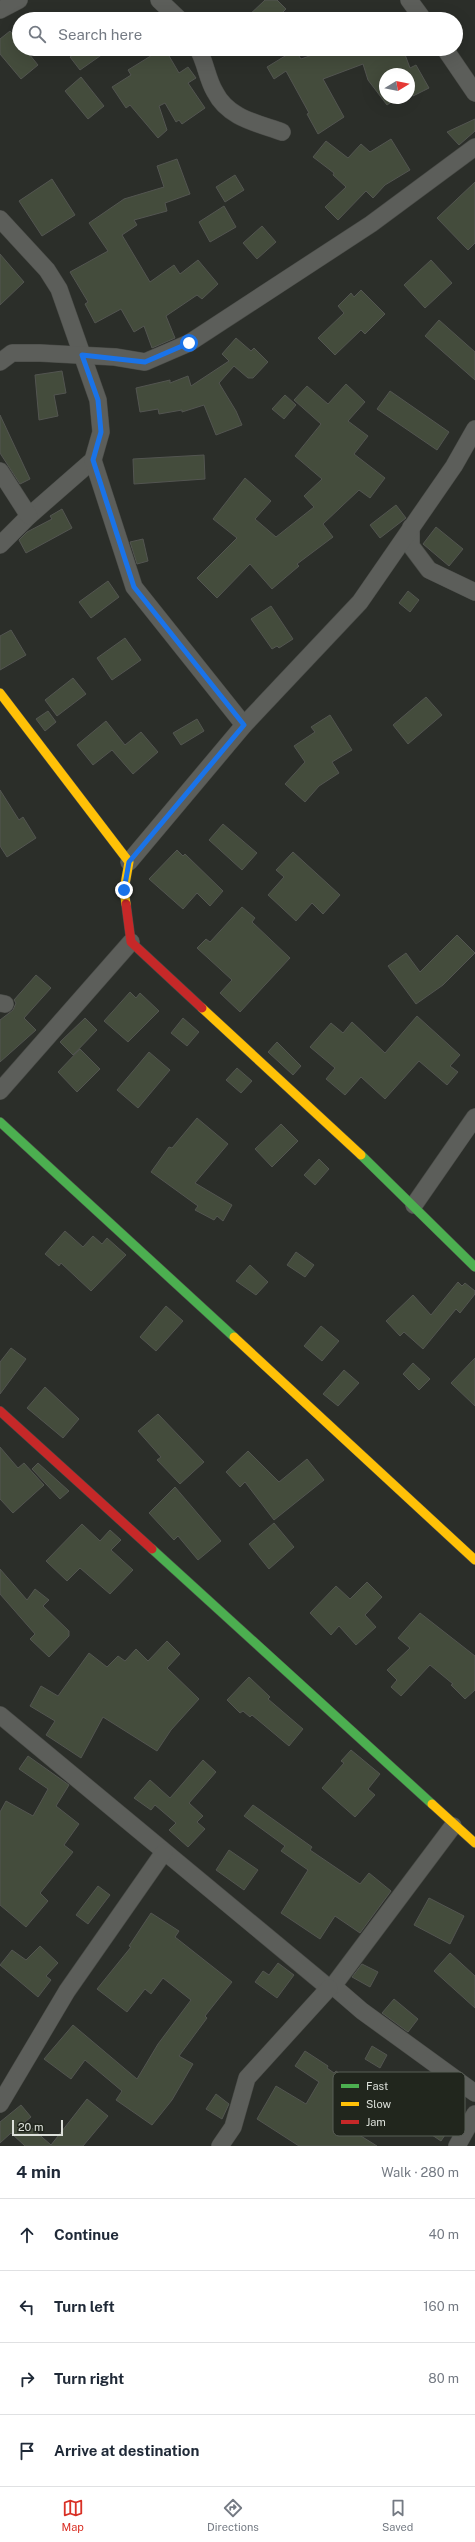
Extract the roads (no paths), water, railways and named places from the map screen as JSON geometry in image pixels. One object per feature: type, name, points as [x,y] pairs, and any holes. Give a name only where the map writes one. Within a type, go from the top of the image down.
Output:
[{"type":"street","points":[[0,10],[19,0]]},
{"type":"street","points":[[160,0],[172,12]]},
{"type":"street","points":[[409,0],[417,12]]},
{"type":"street","points":[[201,56],[215,92],[224,106],[235,115],[282,132]]},
{"type":"street","points":[[450,56],[475,93]]},
{"type":"street","points":[[0,362],[12,353],[82,355],[145,362],[189,343],[371,224],[475,147]]},
{"type":"street","points":[[0,219],[47,270],[59,289],[98,400],[101,432],[93,460],[29,516],[0,545]]},
{"type":"street","points":[[475,429],[454,466],[360,602],[244,725],[129,862],[124,890],[131,942],[414,1205],[475,1267]]},
{"type":"street","points":[[93,460],[134,587],[244,725]]},
{"type":"street","points":[[0,471],[29,516]]},
{"type":"street","points":[[411,527],[411,546],[429,570],[475,592]]},
{"type":"street","points":[[0,693],[129,862]]},
{"type":"street","points":[[0,1091],[131,942]]},
{"type":"street","points":[[414,1205],[475,1117]]},
{"type":"street","points":[[0,1122],[475,1560]]},
{"type":"street","points":[[0,1411],[453,1826],[475,1843]]},
{"type":"street","points":[[0,1716],[164,1852],[331,1987],[446,2072]]},
{"type":"street","points":[[220,2146],[233,2127],[247,2078],[331,1987],[453,1826]]},
{"type":"street","points":[[0,2104],[67,1991],[164,1852]]},
{"type":"street","points":[[465,2086],[475,2093]]},
{"type":"street","points":[[465,2132],[475,2114]]},
{"type":"street","points":[[457,2146],[463,2136]]}]
